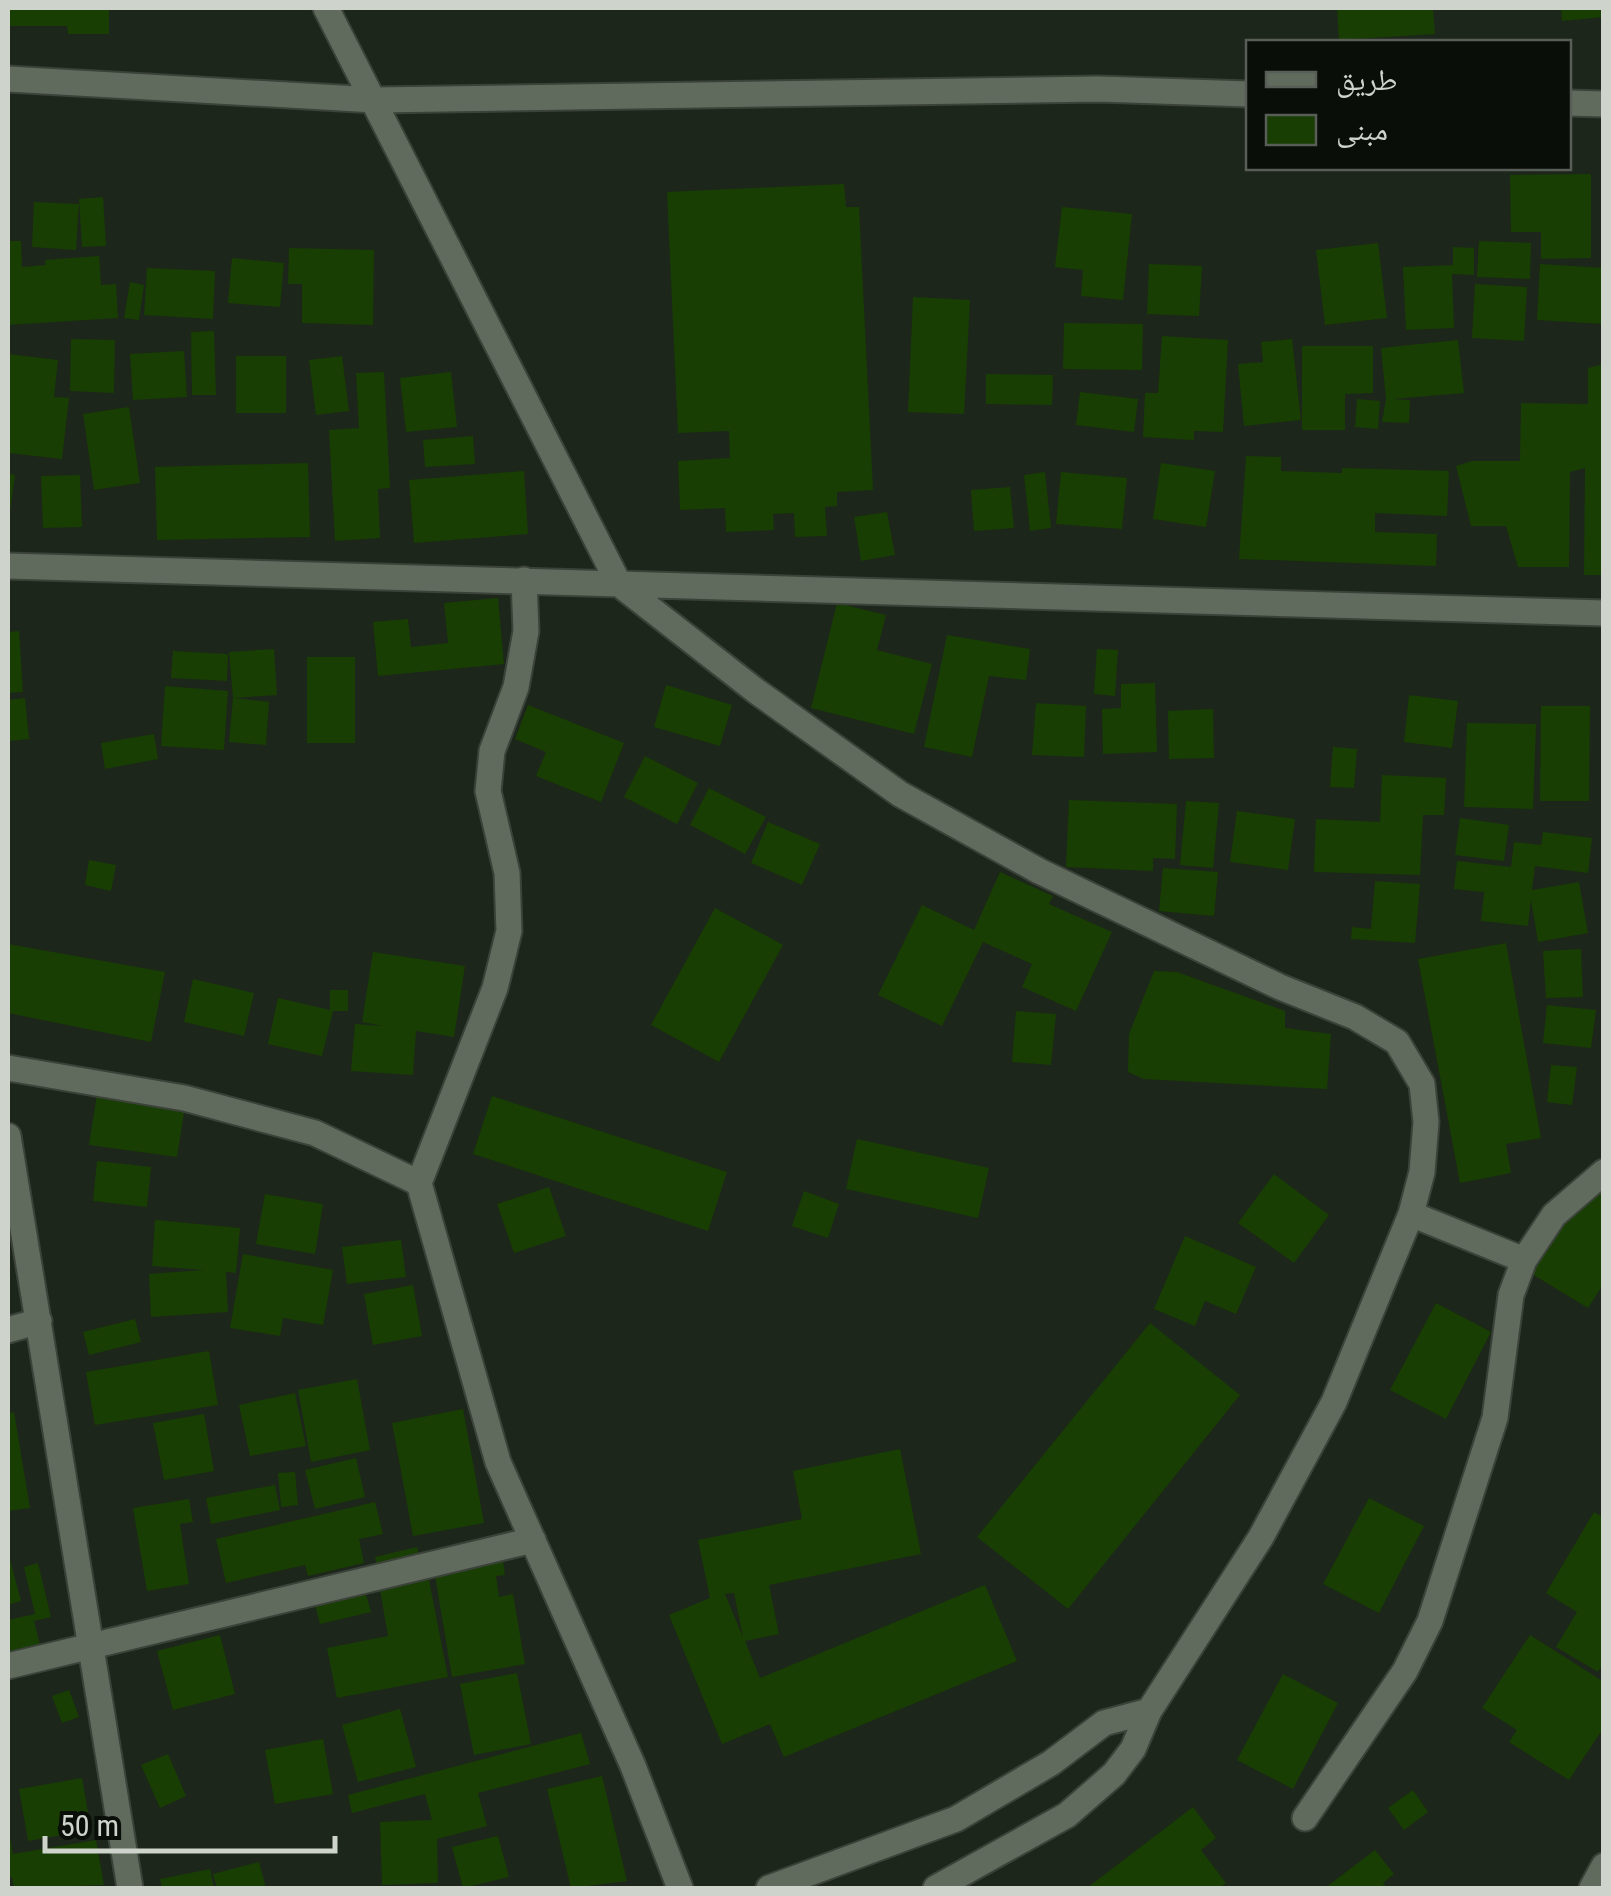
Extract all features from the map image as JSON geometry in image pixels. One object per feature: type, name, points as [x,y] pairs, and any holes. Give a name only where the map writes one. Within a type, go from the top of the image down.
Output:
[{"type":"street","points":[[326,8],[619,584],[756,691],[900,794],[1039,871],[1280,987],[1355,1016],[1397,1042],[1422,1084],[1426,1122],[1422,1172],[1411,1214],[1334,1402],[1261,1537],[1149,1710],[1134,1749],[1114,1774],[1067,1815],[936,1888]]},
{"type":"street","points":[[8,79],[375,100],[1099,90],[1246,94]]},
{"type":"street","points":[[1571,103],[1604,104]]},
{"type":"street","points":[[8,566],[1604,613]]},
{"type":"street","points":[[524,580],[526,630],[516,687],[492,750],[488,791],[507,874],[509,931],[495,988],[420,1183],[498,1462],[633,1766],[680,1888]]},
{"type":"street","points":[[8,1068],[184,1098],[316,1132],[420,1183]]},
{"type":"street","points":[[8,1136],[130,1888]]},
{"type":"street","points":[[1305,1818],[1405,1671],[1430,1620],[1495,1418],[1511,1295],[1524,1260],[1554,1215],[1604,1172]]},
{"type":"street","points":[[1411,1214],[1524,1260]]},
{"type":"street","points":[[8,1330],[40,1321]]},
{"type":"street","points":[[8,1666],[533,1540]]},
{"type":"street","points":[[769,1888],[956,1818],[1051,1763],[1104,1723],[1149,1710]]},
{"type":"street","points":[[1592,1888],[1604,1866]]},
{"type":"building","points":[[8,8],[109,8],[109,34],[68,34],[67,26],[8,26]]},
{"type":"building","points":[[1337,8],[1433,8],[1435,34],[1339,40]]},
{"type":"building","points":[[1561,8],[1604,8],[1604,17],[1562,21]]},
{"type":"building","points":[[1591,174],[1591,258],[1541,259],[1541,232],[1511,232],[1510,175]]},
{"type":"building","points":[[844,184],[846,207],[859,207],[873,490],[837,492],[837,506],[825,507],[827,536],[795,537],[794,513],[773,514],[774,530],[726,532],[725,508],[680,510],[678,461],[730,458],[729,431],[678,433],[667,192]]},
{"type":"building","points":[[103,197],[106,246],[82,247],[79,199]]},
{"type":"building","points":[[34,202],[79,204],[76,250],[32,247]]},
{"type":"building","points":[[1062,207],[1132,214],[1123,300],[1081,296],[1083,270],[1055,267]]},
{"type":"building","points":[[8,241],[21,241],[22,267],[46,265],[45,260],[99,256],[101,285],[116,284],[118,318],[8,325]]},
{"type":"building","points":[[1479,241],[1531,243],[1530,279],[1477,277]]},
{"type":"building","points":[[1378,243],[1387,318],[1325,325],[1316,250]]},
{"type":"building","points":[[1453,247],[1474,248],[1474,275],[1452,274],[1454,328],[1406,330],[1403,267],[1453,265]]},
{"type":"building","points":[[289,248],[374,250],[373,325],[302,323],[302,284],[288,284]]},
{"type":"building","points":[[232,258],[284,263],[280,307],[228,303]]},
{"type":"building","points":[[1149,264],[1202,266],[1199,316],[1147,314]]},
{"type":"building","points":[[1540,264],[1604,268],[1604,324],[1537,320]]},
{"type":"building","points":[[147,268],[215,271],[213,319],[144,315]]},
{"type":"building","points":[[130,282],[144,285],[139,320],[124,318]]},
{"type":"building","points":[[1475,284],[1527,287],[1524,341],[1472,338]]},
{"type":"building","points":[[913,297],[970,300],[964,414],[908,412]]},
{"type":"building","points":[[1064,323],[1143,324],[1142,370],[1063,369]]},
{"type":"building","points":[[214,331],[216,395],[192,395],[191,332]]},
{"type":"building","points":[[1162,336],[1228,340],[1223,432],[1194,431],[1194,440],[1143,437],[1145,393],[1158,393]]},
{"type":"building","points":[[71,339],[115,340],[114,393],[70,391]]},
{"type":"building","points":[[1292,339],[1301,420],[1244,426],[1238,364],[1263,362],[1261,342]]},
{"type":"building","points":[[1458,340],[1464,393],[1393,399],[1410,400],[1409,423],[1382,422],[1386,399],[1381,348]]},
{"type":"building","points":[[1302,346],[1373,346],[1373,393],[1345,394],[1345,430],[1302,430]]},
{"type":"building","points":[[184,351],[187,397],[133,400],[130,354]]},
{"type":"building","points":[[8,354],[58,360],[54,397],[69,398],[62,459],[8,453]]},
{"type":"building","points":[[236,356],[286,356],[286,413],[236,413]]},
{"type":"building","points":[[342,356],[349,411],[316,415],[309,360]]},
{"type":"building","points":[[1604,364],[1604,575],[1584,575],[1585,468],[1570,472],[1569,567],[1518,567],[1506,526],[1471,526],[1456,466],[1472,461],[1520,461],[1521,403],[1588,404],[1588,368]]},
{"type":"building","points":[[384,372],[390,488],[378,489],[380,538],[335,541],[329,430],[359,428],[356,373]]},
{"type":"building","points":[[451,372],[457,427],[406,432],[400,378]]},
{"type":"building","points":[[986,374],[1053,375],[1052,405],[986,404]]},
{"type":"building","points":[[1080,392],[1138,399],[1134,432],[1076,425]]},
{"type":"building","points":[[1357,399],[1380,401],[1378,429],[1355,427]]},
{"type":"building","points":[[129,407],[140,483],[94,490],[83,414]]},
{"type":"building","points":[[473,436],[475,464],[425,467],[423,440]]},
{"type":"building","points":[[1246,456],[1281,457],[1281,471],[1449,471],[1447,516],[1375,513],[1375,532],[1437,534],[1436,566],[1239,559]]},
{"type":"building","points":[[308,463],[310,537],[157,540],[155,467]]},
{"type":"building","points":[[1161,463],[1215,471],[1206,527],[1153,519]]},
{"type":"building","points":[[524,471],[528,534],[414,543],[409,480]]},
{"type":"building","points":[[1045,472],[1051,528],[1030,531],[1024,475]]},
{"type":"building","points":[[1061,472],[1127,478],[1122,529],[1056,524]]},
{"type":"building","points":[[8,473],[15,475],[10,511],[8,511]]},
{"type":"building","points":[[80,475],[82,527],[43,528],[41,476]]},
{"type":"building","points":[[1010,487],[1014,528],[974,531],[971,490]]},
{"type":"building","points":[[887,512],[895,555],[861,561],[854,517]]},
{"type":"building","points":[[498,598],[504,664],[378,676],[373,622],[408,619],[411,647],[448,643],[444,603]]},
{"type":"building","points":[[837,603],[886,615],[877,650],[932,664],[914,734],[811,708]]},
{"type":"building","points":[[19,631],[23,692],[8,693],[8,632]]},
{"type":"building","points":[[947,635],[1030,649],[1026,680],[989,676],[972,757],[924,747]]},
{"type":"building","points":[[274,649],[277,695],[234,698],[269,702],[266,745],[229,742],[233,698],[229,652]]},
{"type":"building","points":[[1097,649],[1118,650],[1115,696],[1094,694]]},
{"type":"building","points":[[173,651],[228,654],[227,681],[171,678]]},
{"type":"building","points":[[307,657],[355,657],[355,743],[307,743]]},
{"type":"building","points":[[1155,683],[1157,752],[1103,754],[1102,709],[1121,708],[1121,684]]},
{"type":"building","points":[[666,685],[732,705],[720,746],[654,727]]},
{"type":"building","points":[[165,686],[228,691],[224,750],[161,746]]},
{"type":"building","points":[[1409,695],[1458,701],[1452,748],[1404,742]]},
{"type":"building","points":[[25,698],[29,739],[8,741],[8,700]]},
{"type":"building","points":[[1036,703],[1086,706],[1084,757],[1032,755]]},
{"type":"building","points":[[528,705],[624,743],[601,802],[536,776],[546,752],[515,739]]},
{"type":"building","points":[[1541,706],[1590,706],[1589,801],[1540,801]]},
{"type":"building","points":[[1213,709],[1214,758],[1169,759],[1168,711]]},
{"type":"building","points":[[1467,723],[1536,724],[1533,809],[1464,807]]},
{"type":"building","points":[[154,734],[158,759],[105,769],[101,743]]},
{"type":"building","points":[[1333,747],[1357,749],[1354,788],[1330,787]]},
{"type":"building","points":[[645,756],[698,783],[677,824],[624,797]]},
{"type":"building","points":[[1382,775],[1446,778],[1444,815],[1423,815],[1420,875],[1314,872],[1316,819],[1380,822]]},
{"type":"building","points":[[709,788],[766,817],[745,854],[690,825]]},
{"type":"building","points":[[1069,800],[1177,804],[1175,859],[1153,858],[1153,871],[1066,867]]},
{"type":"building","points":[[1186,801],[1219,803],[1213,868],[1180,865]]},
{"type":"building","points":[[1237,811],[1295,819],[1288,870],[1230,862]]},
{"type":"building","points":[[1460,818],[1509,825],[1504,861],[1455,855]]},
{"type":"building","points":[[768,822],[820,844],[802,885],[751,863]]},
{"type":"building","points":[[1543,832],[1592,838],[1588,873],[1535,866],[1532,890],[1579,882],[1588,933],[1538,942],[1531,900],[1528,926],[1481,921],[1484,892],[1454,889],[1457,861],[1511,867],[1514,842],[1541,845]]},
{"type":"building","points":[[89,860],[116,865],[111,891],[85,885]]},
{"type":"building","points":[[1163,868],[1218,872],[1214,916],[1159,911]]},
{"type":"building","points":[[1000,872],[1053,896],[1049,904],[1112,932],[1076,1011],[1022,987],[1032,964],[983,942],[942,1026],[878,995],[922,905],[974,930]]},
{"type":"building","points":[[1375,881],[1420,884],[1415,943],[1351,939],[1352,927],[1371,929]]},
{"type":"building","points":[[715,908],[783,945],[719,1062],[651,1025]]},
{"type":"building","points":[[1506,943],[1541,1138],[1506,1144],[1511,1173],[1460,1183],[1418,959]]},
{"type":"building","points":[[8,944],[165,972],[151,1042],[8,1013]]},
{"type":"building","points":[[1581,949],[1583,997],[1546,998],[1543,951]]},
{"type":"building","points":[[373,952],[465,966],[454,1037],[416,1031],[413,1075],[351,1071],[355,1024],[383,1026],[362,1022]]},
{"type":"building","points":[[1154,971],[1177,972],[1285,1011],[1285,1028],[1331,1034],[1327,1089],[1144,1079],[1128,1072],[1129,1034]]},
{"type":"building","points":[[193,979],[254,993],[244,1036],[184,1022]]},
{"type":"building","points":[[330,990],[348,990],[348,1011],[333,1011],[322,1056],[268,1044],[278,998],[330,1010]]},
{"type":"building","points":[[1547,1005],[1596,1010],[1591,1048],[1543,1043]]},
{"type":"building","points":[[1016,1011],[1056,1014],[1051,1065],[1012,1062]]},
{"type":"building","points":[[1551,1065],[1577,1067],[1572,1105],[1547,1102]]},
{"type":"building","points":[[97,1094],[185,1106],[177,1157],[89,1145]]},
{"type":"building","points":[[492,1096],[727,1172],[708,1231],[473,1154]]},
{"type":"building","points":[[857,1139],[989,1168],[978,1218],[846,1189]]},
{"type":"building","points":[[97,1161],[151,1167],[147,1207],[93,1201]]},
{"type":"building","points":[[1594,1172],[1604,1178],[1604,1283],[1588,1308],[1532,1274]]},
{"type":"building","points":[[1274,1174],[1329,1215],[1294,1263],[1238,1223]]},
{"type":"building","points":[[549,1187],[566,1236],[514,1253],[497,1204]]},
{"type":"building","points":[[804,1191],[839,1204],[828,1238],[792,1226]]},
{"type":"building","points":[[265,1194],[323,1204],[315,1254],[256,1244]]},
{"type":"building","points":[[155,1220],[240,1228],[236,1273],[226,1272],[228,1312],[151,1317],[149,1274],[204,1270],[152,1266]]},
{"type":"building","points":[[1185,1236],[1256,1267],[1236,1314],[1205,1301],[1195,1326],[1154,1309]]},
{"type":"building","points":[[401,1240],[406,1277],[347,1284],[342,1247]]},
{"type":"building","points":[[243,1254],[333,1270],[323,1325],[283,1318],[280,1336],[230,1328]]},
{"type":"building","points":[[413,1285],[422,1336],[373,1345],[364,1294]]},
{"type":"building","points":[[1436,1303],[1491,1332],[1446,1419],[1390,1390]]},
{"type":"building","points":[[135,1319],[141,1342],[89,1355],[83,1332]]},
{"type":"building","points":[[1150,1323],[1240,1395],[1068,1609],[977,1537]]},
{"type":"building","points":[[209,1351],[218,1405],[95,1425],[86,1372]]},
{"type":"building","points":[[357,1379],[370,1450],[311,1462],[298,1390]]},
{"type":"building","points":[[295,1393],[306,1446],[250,1456],[239,1405]]},
{"type":"building","points":[[463,1409],[484,1523],[413,1536],[392,1423]]},
{"type":"building","points":[[14,1412],[30,1508],[8,1511],[8,1414]]},
{"type":"building","points":[[204,1414],[214,1471],[164,1480],[153,1423]]},
{"type":"building","points":[[900,1449],[921,1554],[769,1585],[779,1634],[745,1641],[760,1678],[985,1585],[1017,1661],[784,1757],[770,1724],[722,1744],[669,1615],[710,1598],[698,1540],[802,1519],[793,1471]],"holes":[[[734,1593],[743,1637],[725,1594]]]},
{"type":"building","points":[[356,1458],[365,1497],[315,1509],[305,1470]]},
{"type":"building","points":[[295,1472],[298,1505],[281,1507],[278,1473]]},
{"type":"building","points":[[275,1485],[280,1510],[211,1524],[206,1498]]},
{"type":"building","points":[[1369,1498],[1424,1526],[1379,1613],[1323,1584]]},
{"type":"building","points":[[189,1499],[193,1522],[180,1524],[189,1584],[147,1591],[133,1508]]},
{"type":"building","points":[[375,1502],[383,1534],[359,1539],[364,1563],[308,1576],[305,1565],[226,1583],[216,1539]]},
{"type":"building","points":[[1594,1512],[1604,1518],[1604,1662],[1598,1672],[1556,1647],[1577,1612],[1546,1593]]},
{"type":"building","points":[[500,1540],[505,1575],[496,1576],[499,1597],[513,1594],[525,1664],[452,1677],[431,1552]]},
{"type":"building","points":[[417,1547],[422,1567],[379,1576],[375,1557]]},
{"type":"building","points":[[8,1552],[21,1601],[8,1605]]},
{"type":"building","points":[[38,1563],[51,1617],[34,1621],[40,1645],[8,1653],[8,1620],[35,1614],[24,1567]]},
{"type":"building","points":[[428,1575],[448,1677],[337,1698],[327,1648],[388,1636],[379,1584]]},
{"type":"building","points":[[361,1577],[371,1612],[320,1624],[311,1589]]},
{"type":"building","points":[[220,1635],[235,1694],[173,1710],[157,1651]]},
{"type":"building","points":[[1530,1635],[1604,1682],[1604,1727],[1569,1780],[1509,1742],[1517,1730],[1482,1708]]},
{"type":"building","points":[[517,1673],[531,1744],[474,1755],[460,1684]]},
{"type":"building","points":[[1283,1674],[1338,1703],[1293,1789],[1237,1760]]},
{"type":"building","points":[[69,1690],[79,1717],[62,1723],[52,1696]]},
{"type":"building","points":[[400,1709],[416,1767],[358,1782],[342,1725]]},
{"type":"building","points":[[581,1733],[590,1764],[478,1793],[487,1826],[437,1839],[438,1883],[382,1885],[380,1822],[432,1820],[425,1794],[352,1813],[348,1795]]},
{"type":"building","points":[[323,1739],[333,1794],[275,1804],[265,1750]]},
{"type":"building","points":[[168,1754],[186,1796],[160,1808],[141,1765]]},
{"type":"building","points":[[602,1776],[627,1881],[571,1888],[547,1789]]},
{"type":"building","points":[[82,1778],[91,1830],[28,1841],[19,1789]]},
{"type":"building","points":[[1413,1790],[1428,1812],[1404,1830],[1388,1808]]},
{"type":"building","points":[[1193,1807],[1216,1838],[1201,1850],[1226,1883],[1219,1888],[1087,1888]]},
{"type":"building","points":[[9,1832],[13,1854],[96,1840],[104,1885],[14,1888],[12,1877],[8,1878]]},
{"type":"building","points":[[498,1836],[509,1877],[463,1888],[452,1847]]},
{"type":"building","points":[[1375,1850],[1394,1874],[1383,1883],[1387,1888],[1325,1888]]},
{"type":"building","points":[[259,1862],[266,1888],[217,1888],[213,1874]]},
{"type":"building","points":[[210,1869],[214,1888],[162,1888],[160,1879]]}]
